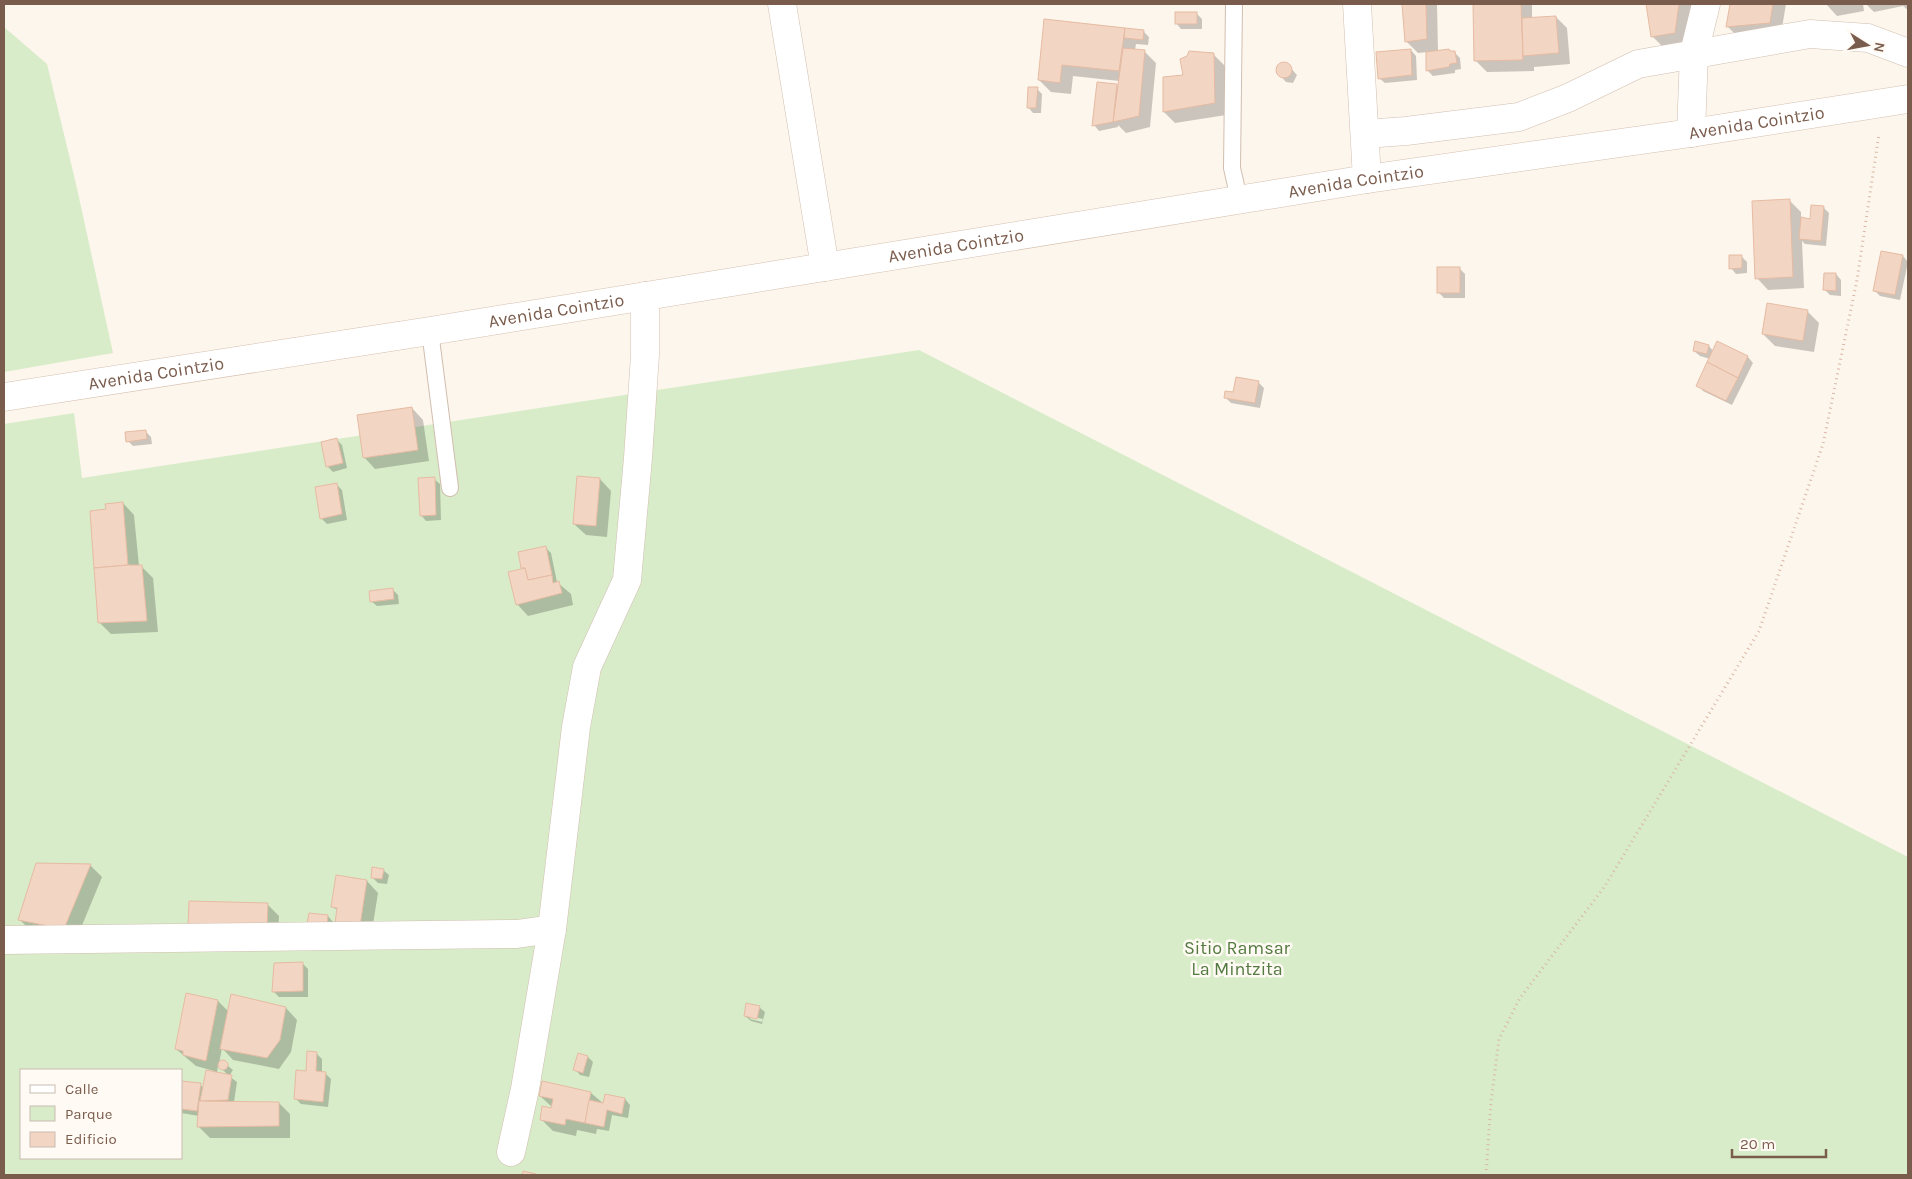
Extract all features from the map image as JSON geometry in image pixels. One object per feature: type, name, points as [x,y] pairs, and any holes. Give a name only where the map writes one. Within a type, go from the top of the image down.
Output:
[{"type":"street","points":[[782,4],[824,267]]},
{"type":"street","points":[[1357,4],[1367,178]]},
{"type":"street","points":[[1691,133],[1694,53],[1706,4]]},
{"type":"street","points":[[1365,134],[1406,131],[1519,117],[1568,98],[1638,64],[1810,34],[1868,38],[1908,53]]},
{"type":"street","name":"Avenida Cointzio","points":[[4,397],[430,331],[1367,178],[1691,133],[1908,99]]},
{"type":"street","points":[[511,1152],[525,1089],[552,929],[576,727],[587,667],[627,580],[641,420],[645,354],[645,296]]},
{"type":"street","points":[[4,940],[517,934],[552,929]]},
{"type":"lane","points":[[1234,4],[1232,168],[1239,199]]},
{"type":"lane","points":[[430,331],[450,488]]},
{"type":"path","points":[[1486,1175],[1491,1102],[1499,1039],[1520,998],[1605,886],[1759,631],[1823,444],[1857,280],[1878,144],[1880,103]]},
{"type":"green space","points":[[4,27],[47,64],[76,184],[113,353],[4,372]]},
{"type":"green space","name":"Sitio Ramsar La Mintzita","points":[[919,350],[1908,857],[1908,1175],[4,1175],[4,424],[74,413],[82,478]]},
{"type":"building","points":[[1402,4],[1426,4],[1427,39],[1405,42]]},
{"type":"building","points":[[1473,4],[1521,4],[1523,60],[1474,61]]},
{"type":"building","points":[[1646,4],[1679,4],[1675,33],[1651,37]]},
{"type":"building","points":[[1730,4],[1773,4],[1770,23],[1726,27]]},
{"type":"building","points":[[1175,12],[1197,12],[1197,24],[1175,24]]},
{"type":"building","points":[[1556,16],[1559,53],[1523,56],[1522,18]]},
{"type":"building","points":[[1044,19],[1125,28],[1119,71],[1062,65],[1060,83],[1038,80]]},
{"type":"building","points":[[1125,28],[1144,30],[1143,40],[1124,38]]},
{"type":"building","points":[[1123,48],[1145,50],[1139,116],[1113,122]]},
{"type":"building","points":[[1411,49],[1412,75],[1378,79],[1376,52]]},
{"type":"building","points":[[1449,49],[1450,51],[1455,51],[1457,63],[1450,64],[1449,67],[1426,71],[1426,52]]},
{"type":"building","points":[[1189,51],[1214,53],[1215,103],[1163,112],[1163,77],[1183,75],[1180,59],[1187,56]]},
{"type":"building","points":[[1281,62],[1287,62],[1292,67],[1290,76],[1281,78],[1276,73],[1276,67]]},
{"type":"building","points":[[1097,82],[1117,84],[1113,122],[1092,126]]},
{"type":"building","points":[[1028,87],[1038,87],[1036,108],[1027,108]]},
{"type":"building","points":[[1790,199],[1793,277],[1755,279],[1752,201]]},
{"type":"building","points":[[1811,205],[1824,206],[1821,241],[1799,239],[1801,217],[1810,219]]},
{"type":"building","points":[[1881,251],[1903,255],[1895,295],[1873,291]]},
{"type":"building","points":[[1729,255],[1742,255],[1742,268],[1729,269]]},
{"type":"building","points":[[1437,267],[1460,267],[1460,293],[1437,293]]},
{"type":"building","points":[[1824,273],[1836,273],[1836,291],[1823,290]]},
{"type":"building","points":[[1767,303],[1808,310],[1803,341],[1762,334]]},
{"type":"building","points":[[1695,341],[1709,345],[1707,354],[1693,351]]},
{"type":"building","points":[[1717,341],[1748,356],[1738,378],[1707,362]]},
{"type":"building","points":[[1707,362],[1738,378],[1726,401],[1696,386]]},
{"type":"building","points":[[1236,377],[1259,381],[1255,403],[1224,398],[1225,391],[1233,392]]},
{"type":"building","points":[[412,407],[418,450],[363,458],[357,415]]},
{"type":"building","points":[[146,430],[147,439],[126,442],[125,432]]},
{"type":"building","points":[[337,438],[343,463],[326,467],[321,442]]},
{"type":"building","points":[[577,476],[600,478],[596,526],[573,524]]},
{"type":"building","points":[[435,477],[436,515],[420,516],[418,478]]},
{"type":"building","points":[[337,483],[342,514],[320,519],[315,487]]},
{"type":"building","points":[[123,502],[128,565],[94,568],[90,511],[106,509],[105,504]]},
{"type":"building","points":[[546,546],[552,575],[528,580],[525,568],[521,568],[518,552]]},
{"type":"building","points":[[142,565],[147,621],[98,623],[94,568]]},
{"type":"building","points":[[525,568],[528,580],[552,575],[553,583],[559,581],[562,593],[516,605],[508,572]]},
{"type":"building","points":[[393,588],[394,599],[370,602],[369,591]]},
{"type":"building","points":[[36,863],[91,864],[64,929],[18,920]]},
{"type":"building","points":[[372,867],[384,869],[382,879],[371,878]]},
{"type":"building","points":[[336,875],[367,880],[360,926],[335,923],[337,908],[331,907]]},
{"type":"building","points":[[189,901],[268,903],[267,929],[188,927]]},
{"type":"building","points":[[309,913],[328,915],[327,925],[307,923]]},
{"type":"building","points":[[303,962],[303,991],[272,992],[274,963]]},
{"type":"building","points":[[186,993],[218,1000],[206,1061],[183,1055],[183,1051],[175,1049]]},
{"type":"building","points":[[231,994],[286,1007],[280,1040],[267,1058],[220,1049]]},
{"type":"building","points":[[746,1003],[760,1006],[757,1019],[744,1016]]},
{"type":"building","points":[[307,1051],[317,1052],[316,1071],[326,1072],[323,1102],[294,1099],[296,1070],[306,1071]]},
{"type":"building","points":[[578,1053],[588,1056],[583,1073],[573,1070]]},
{"type":"building","points":[[221,1060],[225,1060],[228,1065],[227,1069],[221,1070],[218,1067],[218,1063]]},
{"type":"building","points":[[206,1070],[232,1075],[228,1100],[200,1101]]},
{"type":"building","points":[[182,1081],[201,1083],[197,1111],[182,1109]]},
{"type":"building","points":[[542,1081],[591,1092],[585,1123],[566,1119],[565,1125],[540,1120],[542,1106],[551,1108],[553,1099],[539,1096]]},
{"type":"building","points":[[605,1094],[625,1098],[622,1114],[607,1110],[604,1127],[585,1123],[589,1100],[603,1103]]},
{"type":"building","points":[[199,1101],[279,1102],[279,1126],[197,1127]]},
{"type":"building","points":[[523,1171],[536,1174],[522,1175]]}]
